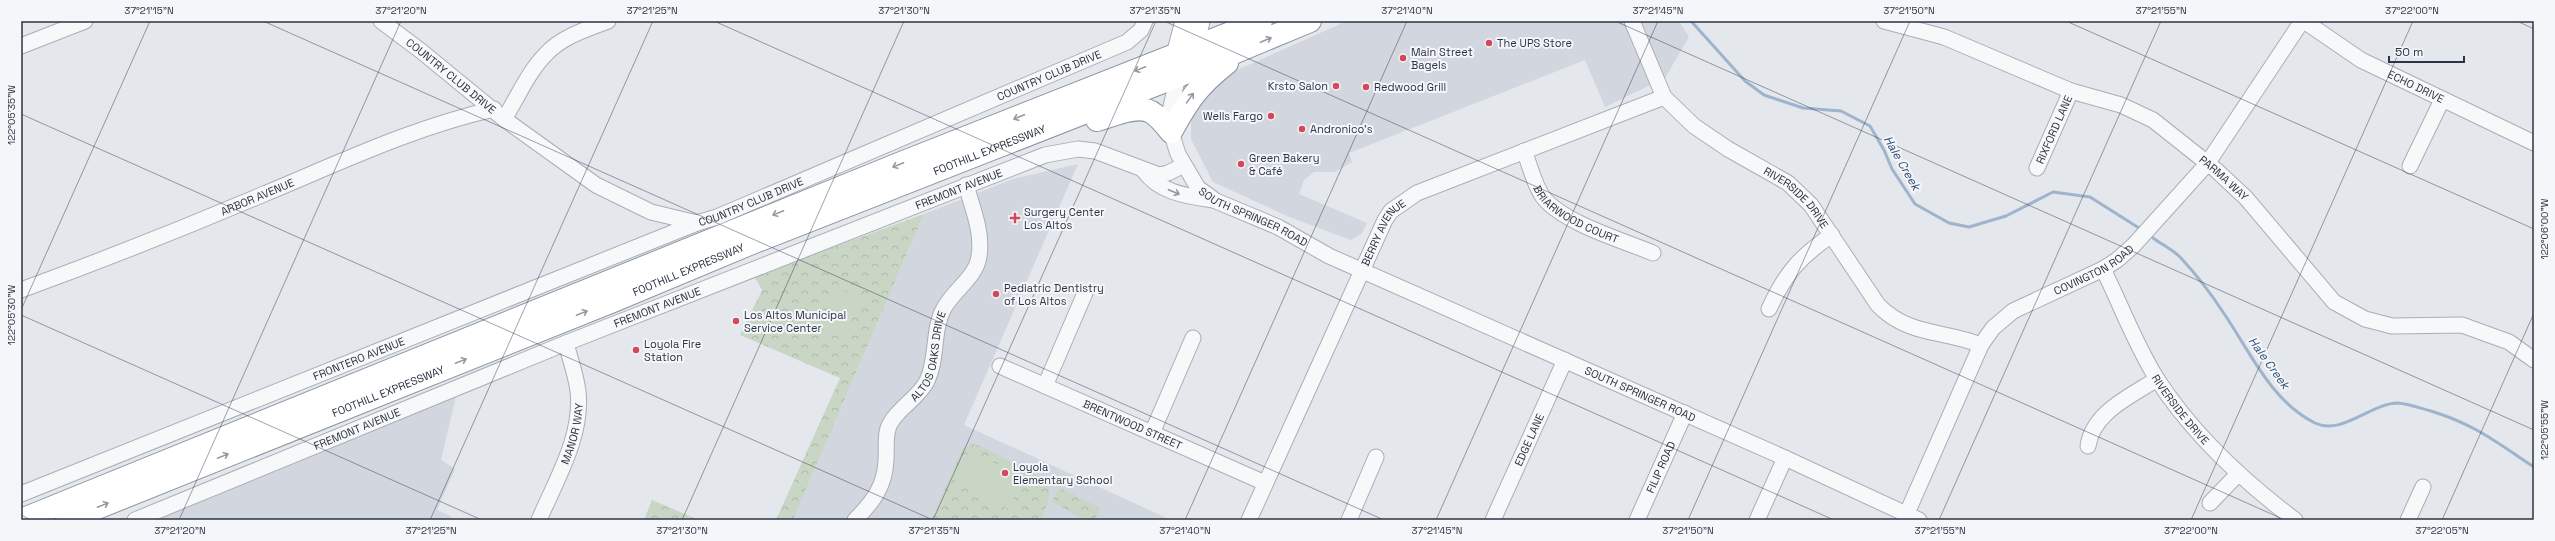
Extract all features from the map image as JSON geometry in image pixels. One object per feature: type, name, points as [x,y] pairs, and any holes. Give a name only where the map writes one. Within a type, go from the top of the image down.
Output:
[{"type":"highway","name":"FOOTHILL EXPRESSWAY","points":[[21,520],[894,166],[1183,60],[1245,49],[1310,21]]},
{"type":"highway","name":"FOOTHILL EXPRESSWAY","points":[[67,520],[613,301],[752,243],[1054,124],[1183,60],[1248,22]]},
{"type":"highway","points":[[1054,124],[1088,123],[1132,110],[1144,110],[1154,114],[1171,132],[1189,99],[1202,83],[1245,49]]},
{"type":"main road","points":[[1183,60],[1185,21]]},
{"type":"main road","points":[[1183,60],[1200,21]]},
{"type":"street","points":[[21,46],[85,21]]},
{"type":"street","name":"COUNTRY CLUB DRIVE","points":[[380,21],[499,114],[596,185],[622,200],[650,212],[697,223],[717,217],[1127,42],[1141,30],[1145,21]]},
{"type":"street","points":[[499,114],[546,52],[573,35],[608,21]]},
{"type":"street","name":"RIVERSIDE DRIVE","points":[[1632,21],[1664,96],[1694,126],[1728,149],[1788,183],[1811,205],[1878,305],[1890,318],[1914,329],[1957,336],[1981,345]]},
{"type":"street","name":"PARMA WAY","points":[[1884,21],[1944,37],[2071,91],[2114,102],[2153,120],[2208,164],[2246,198],[2334,302],[2365,319],[2392,326],[2462,325],[2509,342],[2534,360]]},
{"type":"street","name":"ECHO DRIVE","points":[[2303,21],[2361,60],[2534,143]]},
{"type":"street","name":"COVINGTON ROAD","points":[[1910,518],[1981,345],[1993,328],[2014,311],[2103,269],[2118,260],[2133,246],[2208,164],[2303,21]]},
{"type":"street","name":"SOUTH SPRINGER ROAD","points":[[1183,60],[1170,111],[1171,132],[1184,165],[1198,188],[1216,201],[1278,228],[1329,256],[1785,458],[1910,518]]},
{"type":"street","name":"RIXFORD LANE","points":[[2037,168],[2071,91]]},
{"type":"street","name":"BERRY AVENUE","points":[[1255,518],[1265,483],[1353,287],[1392,211],[1417,193],[1664,96]]},
{"type":"street","points":[[2410,166],[2442,100]]},
{"type":"street","name":"ARBOR AVENUE","points":[[21,290],[148,244],[381,145],[457,118],[499,114]]},
{"type":"street","name":"FREMONT AVENUE","points":[[135,520],[566,343],[1045,155],[1078,149],[1101,153],[1159,175],[1168,173],[1184,165]]},
{"type":"street","name":"BRIARWOOD COURT","points":[[1524,152],[1542,196],[1553,208],[1570,218],[1653,253]]},
{"type":"street","points":[[1143,170],[1152,182],[1179,195],[1216,201]]},
{"type":"street","name":"ALTOS OAKS DRIVE","points":[[855,520],[871,505],[882,485],[891,421],[920,392],[927,380],[935,358],[939,319],[944,308],[974,270],[979,257],[980,244],[976,217],[966,185]]},
{"type":"street","name":"FRONTERO AVENUE","points":[[21,494],[697,223]]},
{"type":"street","points":[[1769,309],[1779,289],[1796,263],[1811,248],[1832,235]]},
{"type":"street","points":[[1329,256],[1332,267],[1346,273],[1351,279],[1353,287]]},
{"type":"street","name":"RIVERSIDE DRIVE","points":[[2103,269],[2136,342],[2157,379],[2195,430],[2237,474],[2295,520]]},
{"type":"street","points":[[1045,386],[1085,293]]},
{"type":"street","points":[[1152,433],[1193,338]]},
{"type":"street","name":"MANOR WAY","points":[[538,520],[573,440],[578,411],[578,392],[566,343]]},
{"type":"street","name":"EDGE LANE","points":[[1493,520],[1565,360]]},
{"type":"street","name":"BRENTWOOD STREET","points":[[1000,366],[1265,483]]},
{"type":"street","points":[[2088,446],[2090,435],[2105,413],[2157,379]]},
{"type":"street","name":"FILIP ROAD","points":[[1637,520],[1685,413]]},
{"type":"street","points":[[1349,520],[1376,457]]},
{"type":"street","points":[[1757,520],[1785,458]]},
{"type":"street","points":[[2210,503],[2237,474]]},
{"type":"street","points":[[2408,520],[2423,487]]},
{"type":"shaded area","points":[[1347,21],[1679,21],[1689,37],[1665,78],[1605,107],[1585,60],[1349,153],[1352,162],[1335,172],[1314,172],[1304,180],[1299,194],[1367,223],[1362,233],[1351,240],[1287,216],[1213,182],[1191,139],[1191,121],[1196,96],[1217,79]]},
{"type":"shaded area","points":[[1078,164],[964,425],[1171,520],[793,520],[924,214],[1013,179]]},
{"type":"shaded area","points":[[456,396],[441,460],[455,469],[437,510],[452,517],[451,520],[152,520]]},
{"type":"green space","points":[[924,214],[793,520],[776,520],[840,378],[740,335],[762,290],[754,276]]},
{"type":"green space","points":[[832,285],[864,300],[858,315],[825,300]]},
{"type":"green space","points":[[822,309],[854,323],[847,338],[815,324]]},
{"type":"green space","points":[[970,444],[978,445],[1043,477],[1047,482],[1050,493],[1048,503],[1041,520],[931,520],[962,450]]},
{"type":"green space","points":[[969,451],[1024,477],[1009,509],[954,482]]},
{"type":"green space","points":[[1059,487],[1100,508],[1095,520],[1085,520],[1052,502]]},
{"type":"green space","points":[[652,500],[699,520],[644,520]]},
{"type":"waterway","name":"Hale Creek","points":[[1691,21],[1745,81],[1764,95],[1803,108],[1841,111],[1870,126],[1884,150],[1892,169],[1915,204],[1949,223],[1969,227],[2006,216],[2053,192],[2090,197],[2139,228]]},
{"type":"waterway","name":"Hale Creek","points":[[2153,238],[2177,254],[2198,278],[2220,307],[2263,375],[2286,402],[2300,414],[2315,423],[2325,426],[2336,425],[2388,404],[2406,404],[2447,416],[2461,422],[2497,442],[2534,467]]},
{"type":"place","name":"The UPS Store","points":[[1489,43]]},
{"type":"place","name":"Main Street Bagels","points":[[1403,58]]},
{"type":"place","name":"Krsto Salon","points":[[1336,86]]},
{"type":"place","name":"Redwood Grill","points":[[1366,87]]},
{"type":"place","name":"Wells Fargo","points":[[1271,116]]},
{"type":"place","name":"Andronico’s","points":[[1302,129]]},
{"type":"place","name":"Green Bakery & Café","points":[[1241,164]]},
{"type":"place","name":"Surgery Center Los Altos","points":[[1015,218]]},
{"type":"place","name":"Pediatric Dentistry of Los Altos","points":[[996,294]]},
{"type":"place","name":"Los Altos Municipal Service Center","points":[[736,321]]},
{"type":"place","name":"Loyola Fire Station","points":[[636,350]]},
{"type":"place","name":"Loyola Elementary School","points":[[1005,473]]}]
